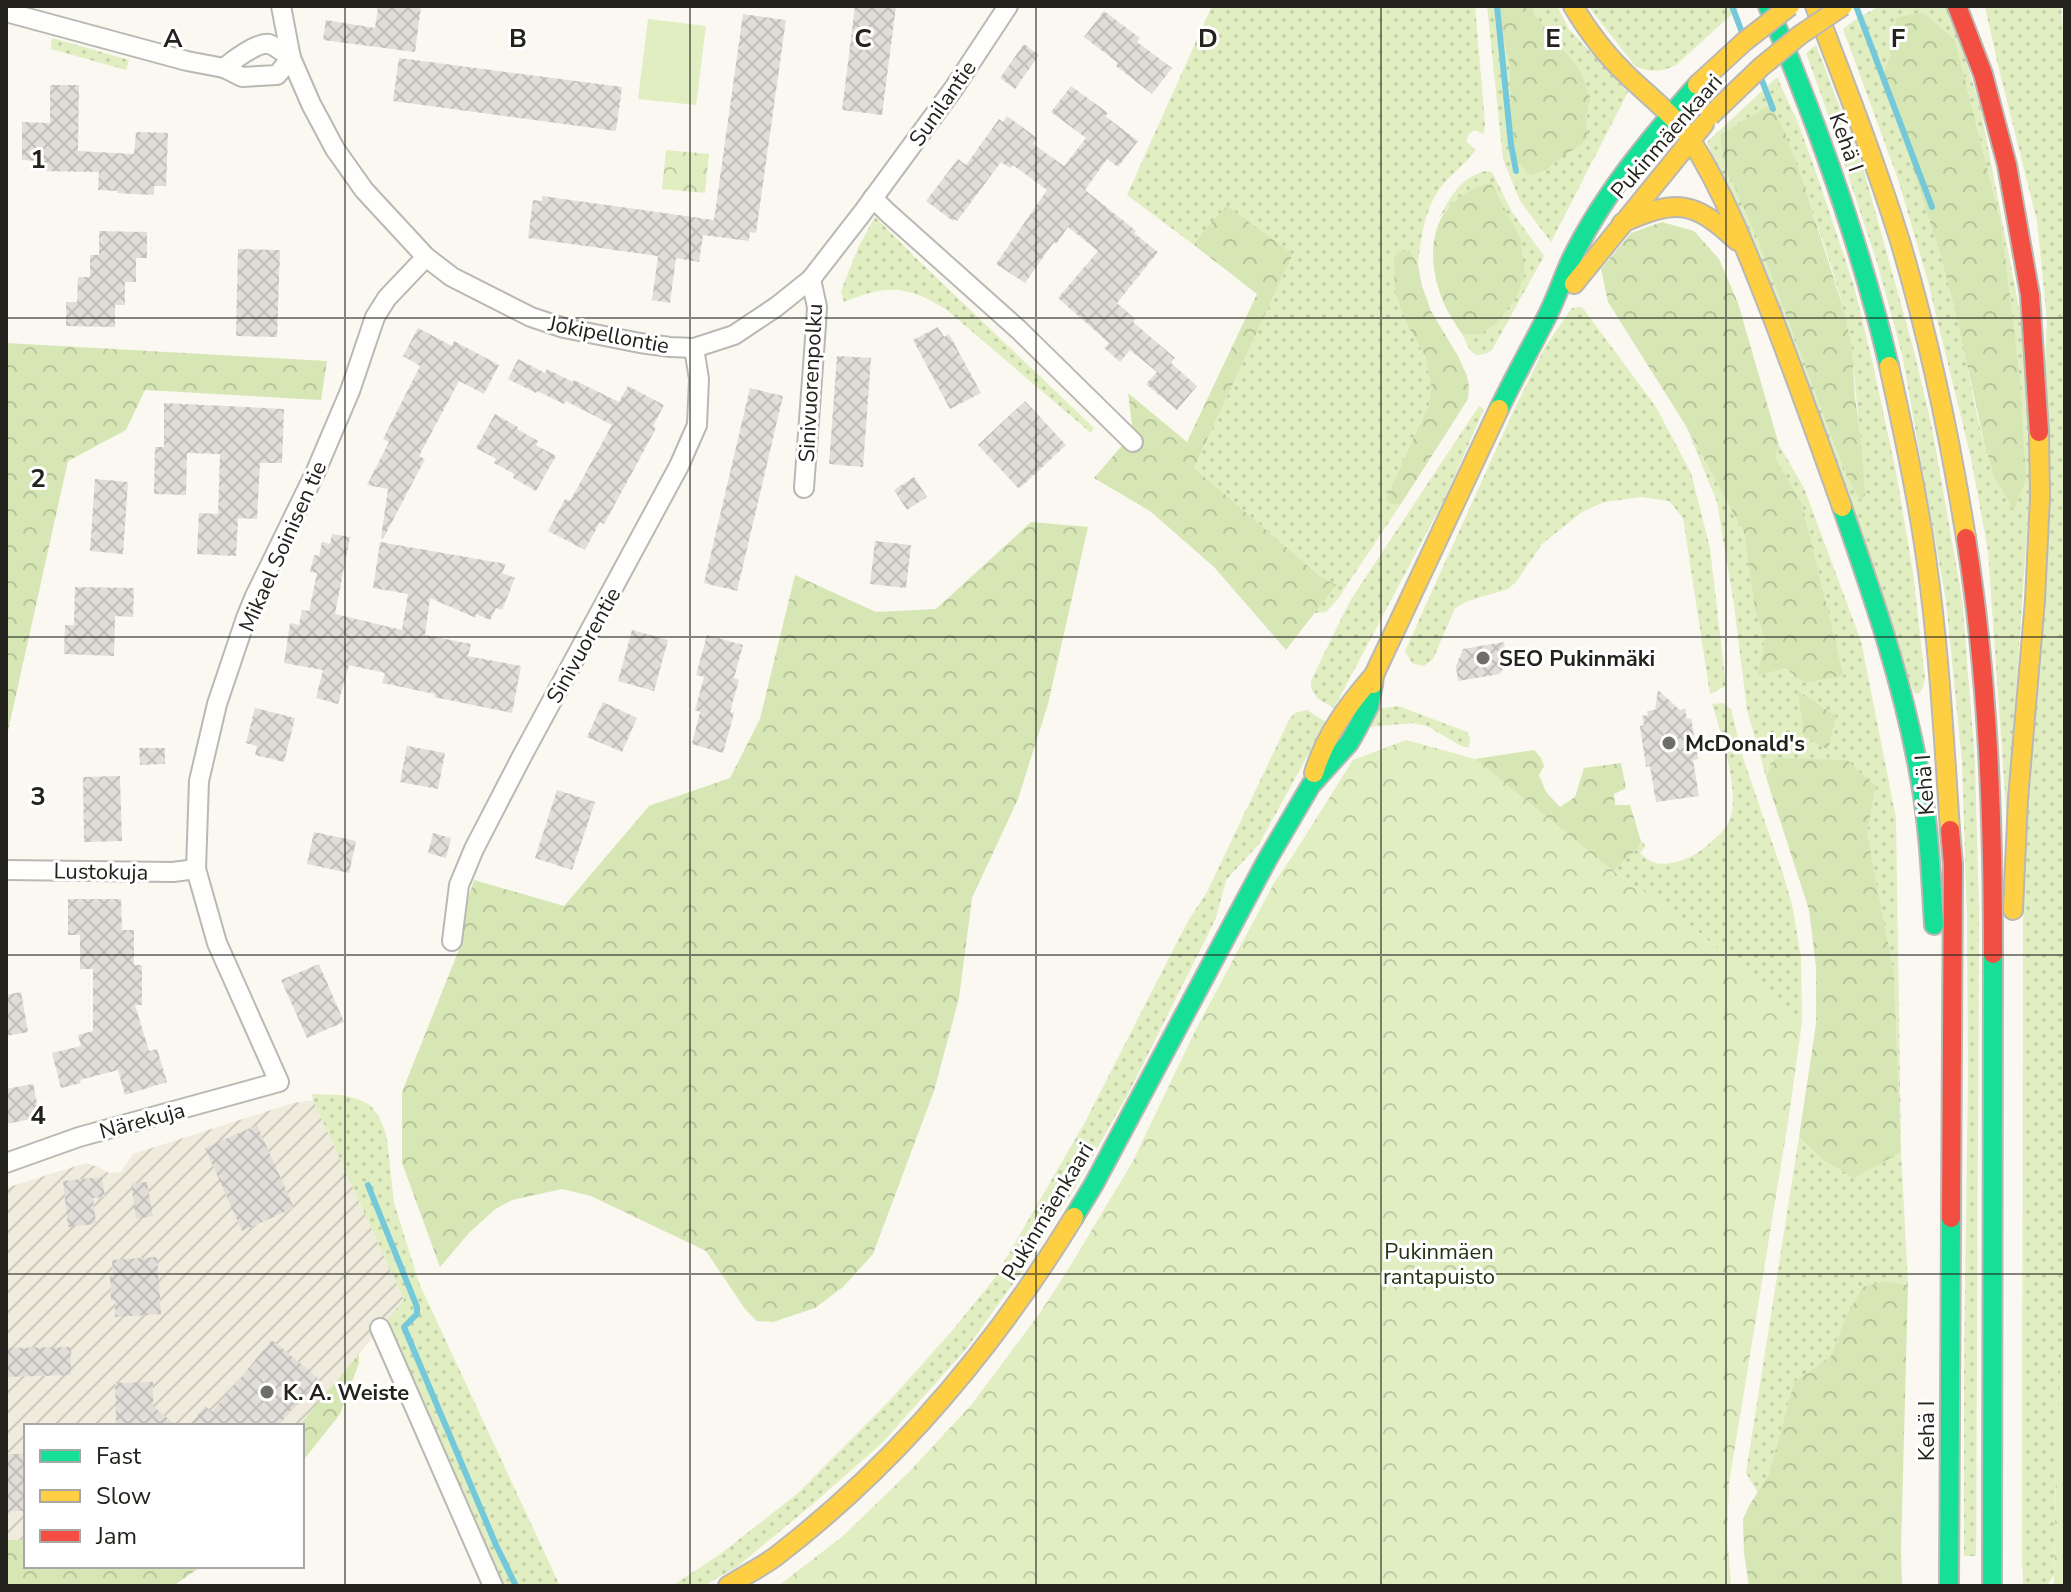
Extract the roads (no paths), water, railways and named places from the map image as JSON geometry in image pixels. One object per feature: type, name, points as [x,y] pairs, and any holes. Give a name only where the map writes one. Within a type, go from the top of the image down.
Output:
[{"type":"main road","points":[[1573,6],[1588,32],[1615,64],[1671,114],[1691,140],[1717,186],[1746,248],[1844,512],[1897,679],[1917,759],[1953,1092]]},
{"type":"main road","name":"Kehä I","points":[[1768,6],[1829,160],[1881,333],[1908,449],[1926,558],[1940,684],[1952,850],[1949,1586]]},
{"type":"main road","name":"Pukinmäenkaari","points":[[728,1586],[773,1558],[834,1507],[926,1417],[1018,1303],[1053,1251],[1094,1184],[1230,928],[1311,785],[1349,743],[1369,706],[1374,675],[1510,386],[1546,319],[1572,258],[1602,207],[1671,114],[1697,85],[1745,41],[1790,6]]},
{"type":"main road","name":"Kehä I","points":[[1815,6],[1867,143],[1900,242],[1952,452],[1973,582],[1984,696],[1993,870],[1992,1586]]},
{"type":"main road","name":"Pukinmäenkaari","points":[[1546,319],[1710,116],[1761,67],[1843,6]]},
{"type":"main road","points":[[1957,6],[1983,74]]},
{"type":"main road","points":[[1972,6],[1983,74],[2007,165],[2030,295],[2039,411],[2040,497],[2035,600],[2018,799],[2013,929]]},
{"type":"main road","points":[[1622,223],[1666,206],[1684,206],[1708,215],[1746,248]]},
{"type":"main road","points":[[1994,1152],[2012,1050]]},
{"type":"street","name":"Jokipellontie","points":[[281,6],[291,58],[311,104],[348,169],[384,213],[426,257],[452,277],[531,317],[564,328],[640,343],[694,348],[734,335],[811,279],[873,198]]},
{"type":"street","name":"Sunilantie","points":[[873,198],[954,88],[1008,6]]},
{"type":"street","points":[[6,12],[187,61],[224,68],[242,77],[277,75],[291,58],[269,44],[261,45],[224,68]]},
{"type":"street","points":[[873,198],[1019,330],[1133,442]]},
{"type":"street","name":"Mikael Soinisen tie","points":[[279,1082],[217,943],[196,869],[199,781],[206,742],[246,618],[326,449],[375,317],[387,298],[426,257]]},
{"type":"street","name":"Sinivuorenpolku","points":[[804,488],[817,307],[811,279]]},
{"type":"street","name":"Sinivuorentie","points":[[452,941],[459,885],[474,849],[679,466],[697,425],[699,379],[694,348]]},
{"type":"street","name":"Lustokuja","points":[[6,870],[173,872],[196,869]]},
{"type":"street","name":"Närekuja","points":[[6,1163],[79,1137],[279,1082]]},
{"type":"street","points":[[380,1328],[493,1586]]},
{"type":"waterway","points":[[1497,6],[1516,171]]},
{"type":"waterway","points":[[1732,6],[1743,35]]},
{"type":"waterway","points":[[1856,6],[1932,207]]},
{"type":"waterway","points":[[1761,78],[1773,109]]},
{"type":"waterway","points":[[368,1185],[417,1307],[417,1314],[404,1327],[516,1586]]},
{"type":"place","name":"SEO Pukinmäki","points":[[1483,658]]},
{"type":"place","name":"McDonald's","points":[[1669,743]]},
{"type":"place","name":"K. A. Weiste","points":[[267,1392]]},
{"type":"park label","name":"Pukinmäen rantapuisto","points":[[1439,1264]]}]
